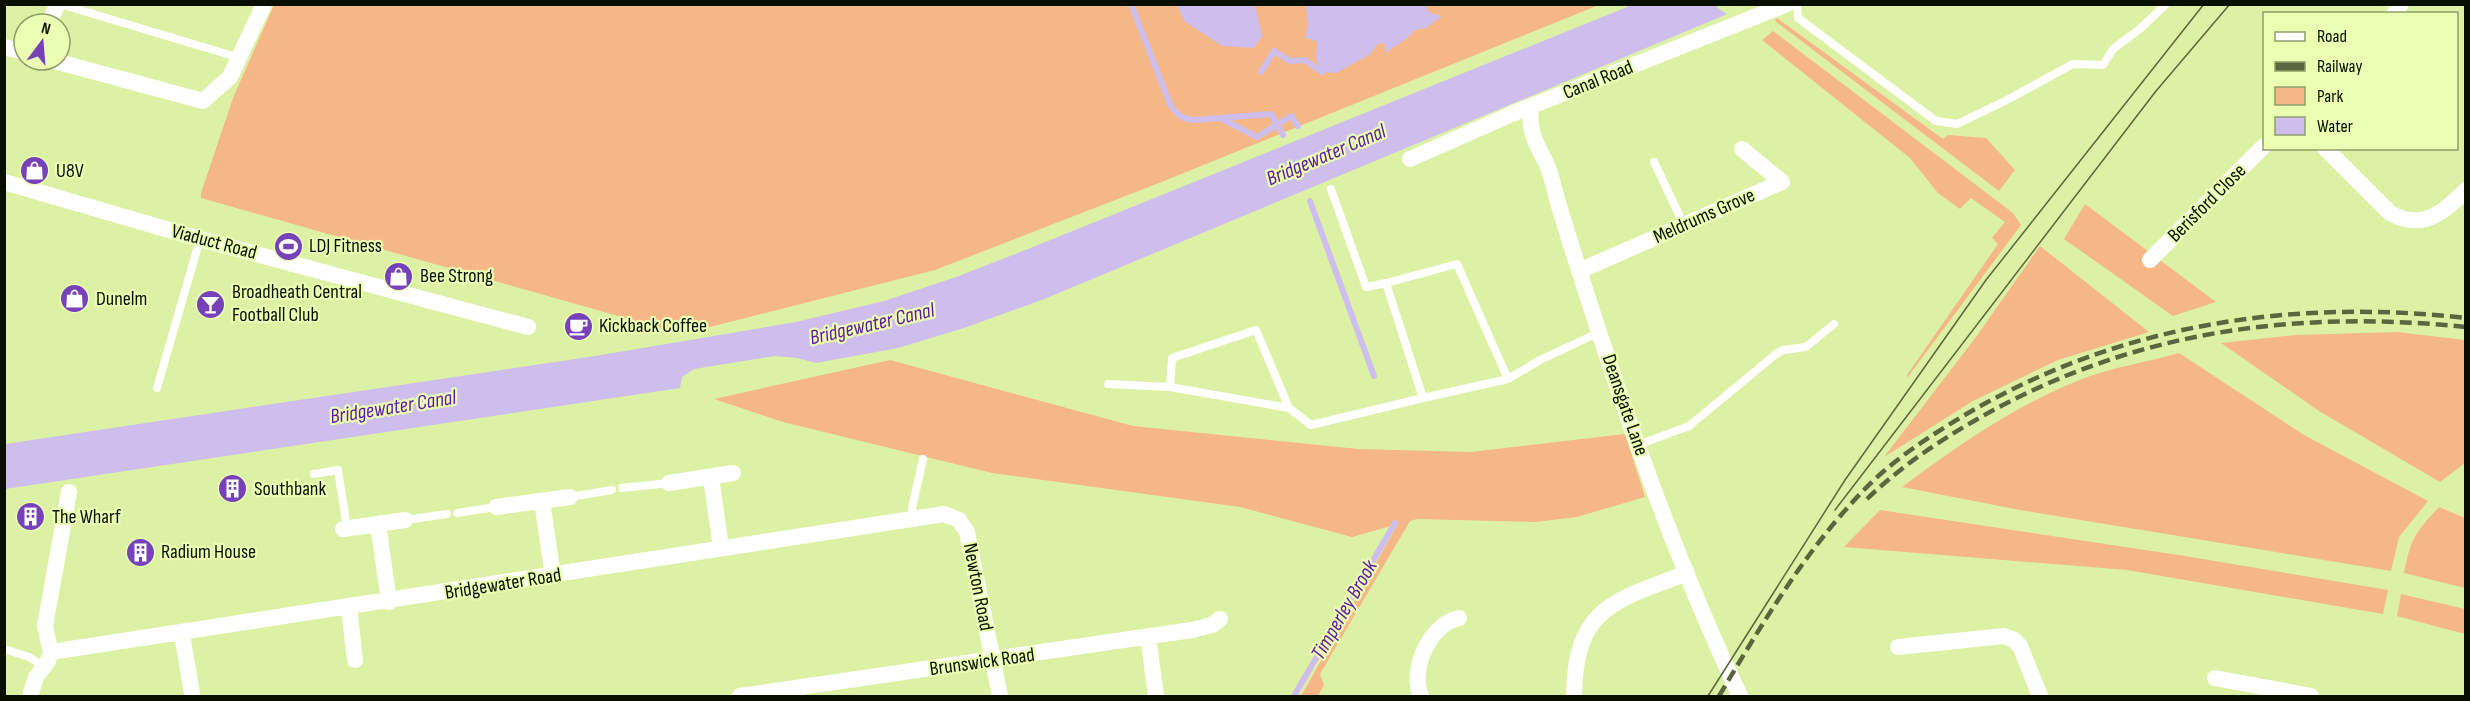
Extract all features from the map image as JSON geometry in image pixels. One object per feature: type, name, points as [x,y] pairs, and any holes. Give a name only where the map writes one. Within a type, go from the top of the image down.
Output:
[{"type":"street","points":[[72,66],[203,100],[231,77],[264,4]]},
{"type":"street","name":"Canal Road","points":[[1410,159],[1514,113],[1787,4]]},
{"type":"street","name":"Deansgate Lane","points":[[1531,108],[1529,123],[1531,134],[1546,164],[1579,271],[1638,445],[1666,523],[1740,696]]},
{"type":"street","name":"Berisford Close","points":[[2150,260],[2263,148]]},
{"type":"street","name":"Meldrums Grove","points":[[1579,271],[1782,182],[1742,149]]},
{"type":"street","points":[[2327,150],[2390,213],[2397,217],[2414,220],[2434,217],[2447,209],[2466,190]]},
{"type":"street","name":"Viaduct Road","points":[[4,182],[200,239],[528,327]]},
{"type":"street","points":[[669,483],[733,473]]},
{"type":"street","points":[[711,477],[721,548]]},
{"type":"street","points":[[30,696],[36,677],[47,659],[45,626],[69,492]]},
{"type":"street","points":[[496,507],[570,497]]},
{"type":"street","points":[[542,501],[553,576]]},
{"type":"street","name":"Bridgewater Road","points":[[47,659],[182,634],[913,517],[935,514],[955,517]]},
{"type":"street","name":"Newton Road","points":[[955,517],[963,524],[967,532],[1000,696]]},
{"type":"street","points":[[345,529],[405,520]]},
{"type":"street","points":[[378,524],[389,602]]},
{"type":"street","points":[[1574,696],[1576,656],[1596,617],[1616,602],[1687,573]]},
{"type":"street","points":[[349,608],[355,660]]},
{"type":"street","points":[[1421,696],[1416,679],[1419,660],[1440,627],[1450,620],[1459,618]]},
{"type":"street","name":"Brunswick Road","points":[[746,696],[1204,627],[1220,619]]},
{"type":"street","points":[[182,634],[192,694]]},
{"type":"street","points":[[1148,636],[1156,696]]},
{"type":"street","points":[[1898,646],[2004,636],[2020,646],[2040,696]]},
{"type":"street","points":[[2216,678],[2311,696]]},
{"type":"lane","points":[[59,4],[240,58]]},
{"type":"lane","points":[[1797,4],[1798,18],[1936,121],[1957,124],[2073,64],[2103,64],[2113,49],[2141,28],[2166,4]]},
{"type":"lane","points":[[1654,162],[1684,225]]},
{"type":"lane","points":[[1331,189],[1366,287],[1457,264],[1508,379]]},
{"type":"lane","points":[[157,388],[200,239]]},
{"type":"lane","points":[[1386,283],[1423,398]]},
{"type":"lane","points":[[1638,445],[1689,426],[1776,354],[1783,350],[1806,347],[1834,324]]},
{"type":"lane","points":[[1170,387],[1172,358],[1256,330],[1289,408]]},
{"type":"lane","points":[[1108,384],[1170,387],[1289,408],[1311,425],[1508,379],[1540,360],[1600,332]]},
{"type":"lane","points":[[913,517],[912,508],[923,459]]},
{"type":"lane","points":[[314,474],[338,470],[345,529]]},
{"type":"lane","points":[[622,488],[669,483]]},
{"type":"lane","points":[[570,497],[612,490]]},
{"type":"lane","points":[[457,513],[496,507]]},
{"type":"lane","points":[[405,520],[447,514]]},
{"type":"lane","points":[[4,649],[29,657],[47,659]]},
{"type":"green space","points":[[274,5],[1599,5],[1159,183],[935,270],[682,334],[201,198],[233,98]]},
{"type":"green space","points":[[1777,18],[1943,139],[1948,135],[1986,138],[2015,170],[1999,191],[1775,21]]},
{"type":"green space","points":[[1773,31],[2013,213],[2021,225],[1907,378],[1998,244],[1992,238],[2005,222],[1971,198],[1960,209],[1938,193],[1910,158],[1762,40]]},
{"type":"green space","points":[[2085,204],[2216,302],[2173,316],[2064,239]]},
{"type":"green space","points":[[2040,246],[2149,332],[2058,360],[1973,401],[1884,457],[1976,337]]},
{"type":"green space","points":[[2397,332],[2465,340],[2465,463],[2440,482],[2319,411],[2221,343],[2296,335]]},
{"type":"green space","points":[[2179,353],[2304,435],[2428,501],[2399,537],[2391,571],[2020,510],[1902,487],[1988,427],[2058,389],[2106,371]]},
{"type":"green space","points":[[890,360],[1133,426],[1358,449],[1471,452],[1625,434],[1645,497],[1577,517],[1535,522],[1417,519],[1410,521],[1320,674],[1324,685],[1318,696],[1301,696],[1398,524],[1352,537],[1240,507],[992,473],[783,422],[714,399]]},
{"type":"green space","points":[[2439,507],[2465,518],[2465,588],[2404,573],[2415,537]]},
{"type":"green space","points":[[1880,510],[2185,556],[2388,590],[2383,614],[2127,570],[1844,547]]},
{"type":"green space","points":[[2401,594],[2465,609],[2465,634],[2397,616]]},
{"type":"water","points":[[1177,5],[1255,5],[1262,36],[1254,48],[1222,46],[1184,21]]},
{"type":"water","points":[[1306,5],[1425,5],[1430,13],[1442,16],[1426,28],[1415,30],[1385,54],[1385,44],[1379,43],[1369,55],[1336,73],[1322,72],[1316,60],[1317,41],[1305,38],[1308,25]]},
{"type":"water","name":"Bridgewater Canal","points":[[1632,5],[1749,5],[1042,300],[964,328],[898,348],[816,363],[775,356],[694,369],[682,377],[680,388],[5,489],[5,444],[595,356],[796,322],[884,301],[956,277],[1028,249]]},
{"type":"pier","points":[[1714,4],[1752,4],[1729,16],[1714,5]]},
{"type":"waterway","name":"Timperley Brook","points":[[1131,4],[1170,104],[1178,114],[1195,120],[1271,114],[1283,135]]},
{"type":"waterway","points":[[1261,72],[1274,51],[1290,61],[1305,60],[1322,72]]},
{"type":"waterway","points":[[1222,119],[1257,137],[1291,116],[1298,126]]},
{"type":"waterway","name":"Timperley Brook","points":[[1310,201],[1374,376]]},
{"type":"waterway","name":"Timperley Brook","points":[[1294,696],[1395,523]]},
{"type":"tram line","points":[[1708,696],[1845,480],[1986,280],[2204,4]]},
{"type":"tram line","points":[[1835,510],[2156,91],[2230,4]]},
{"type":"railway","points":[[1719,696],[1802,564],[1862,492],[1897,460],[1923,442],[1963,416],[2021,385],[2081,359],[2143,340],[2206,325],[2270,316],[2335,312],[2400,313],[2466,318]]},
{"type":"railway","points":[[1867,499],[1918,457],[1974,421],[2032,391],[2091,366],[2151,347],[2212,334],[2274,325],[2401,322],[2466,327]]},
{"type":"place","name":"U8V","points":[[35,171]]},
{"type":"place","name":"LDJ Fitness","points":[[288,246]]},
{"type":"place","name":"Bee Strong","points":[[399,276]]},
{"type":"place","name":"Dunelm","points":[[75,299]]},
{"type":"place","name":"Broadheath Central Football Club","points":[[211,304]]},
{"type":"place","name":"Kickback Coffee","points":[[578,326]]},
{"type":"place","name":"Southbank","points":[[233,489]]},
{"type":"place","name":"The Wharf","points":[[31,517]]},
{"type":"place","name":"Radium House","points":[[140,552]]}]
